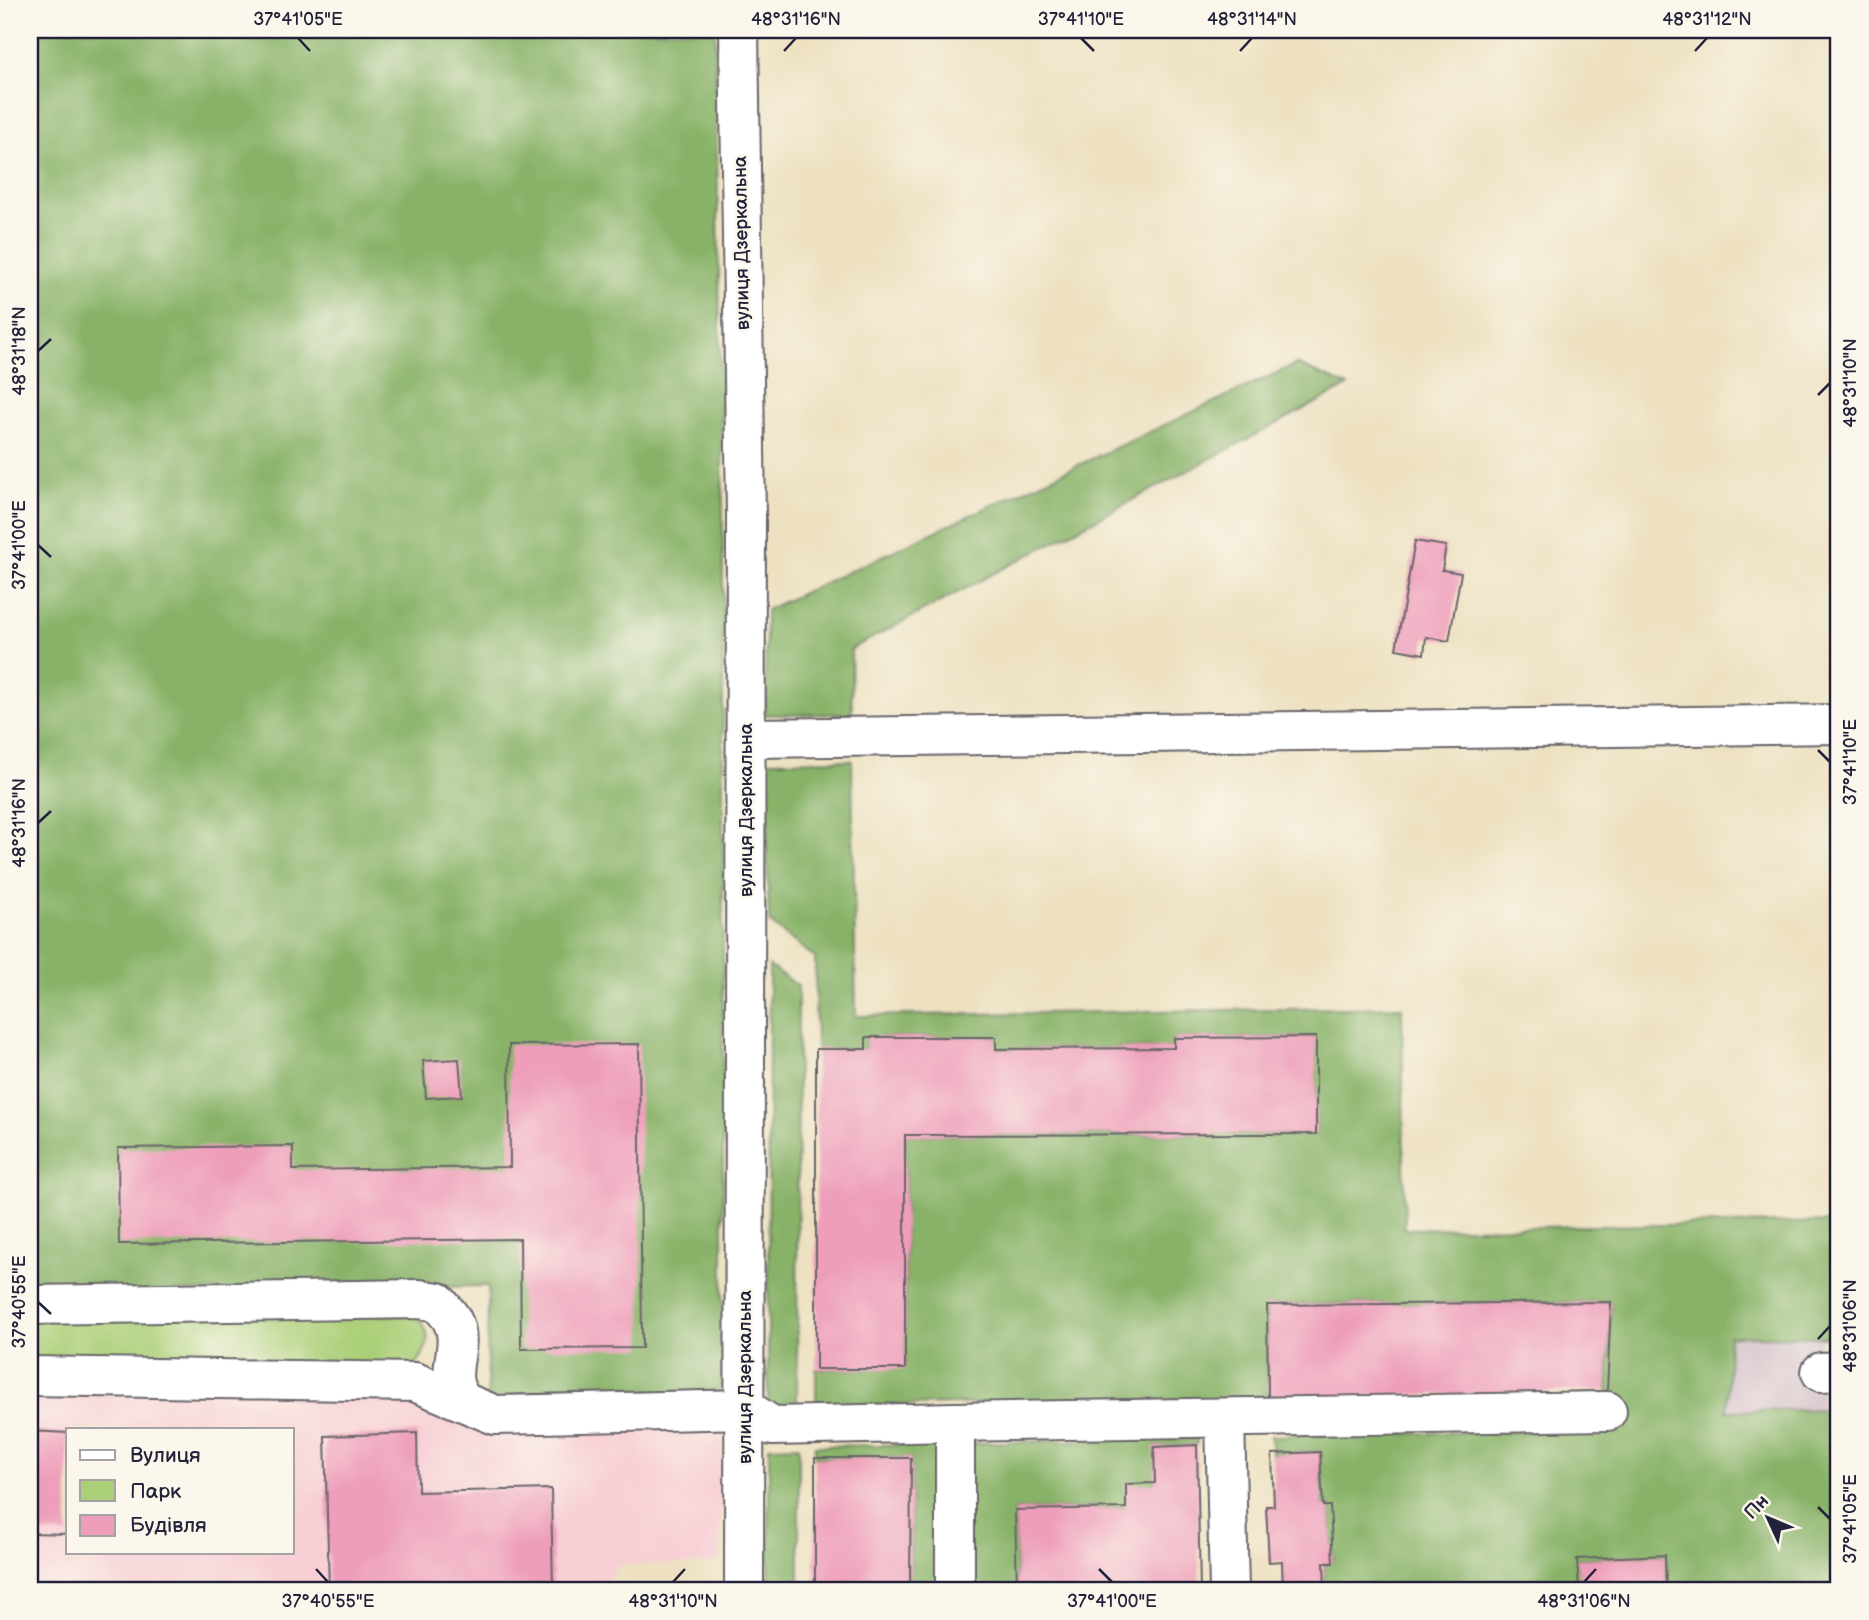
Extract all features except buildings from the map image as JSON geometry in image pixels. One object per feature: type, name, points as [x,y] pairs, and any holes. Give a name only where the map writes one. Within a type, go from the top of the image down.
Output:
[{"type":"street","name":"вулиця Дзеркальна","points":[[738,30],[746,515],[744,1590]]},
{"type":"street","points":[[746,738],[1839,724]]},
{"type":"street","points":[[30,1305],[419,1299],[438,1302],[453,1322],[456,1346],[452,1384],[464,1402]]},
{"type":"street","points":[[30,1376],[415,1382],[495,1415],[746,1409],[772,1426],[1607,1411]]},
{"type":"street","points":[[1225,1418],[1230,1590]]},
{"type":"street","points":[[955,1422],[955,1590]]},
{"type":"shaded area","points":[[1729,1336],[1820,1337],[1822,1409],[1727,1412]]},
{"type":"shaded area","points":[[30,1388],[411,1392],[706,1422],[723,1432],[719,1563],[619,1565],[602,1590],[30,1590]]},
{"type":"green space","points":[[30,30],[715,30],[723,511],[723,1388],[707,1397],[487,1402],[488,1286],[30,1294]]},
{"type":"green space","points":[[1296,364],[1348,386],[851,649],[852,714],[765,715],[766,610]]},
{"type":"green space","points":[[852,760],[856,1016],[1402,1007],[1405,1229],[1839,1222],[1839,1337],[1729,1336],[1727,1411],[1839,1409],[1839,1590],[1666,1590],[1664,1555],[1578,1559],[1579,1590],[1325,1590],[1324,1563],[1333,1562],[1330,1506],[1323,1506],[1320,1452],[1272,1454],[1271,1436],[1607,1430],[1611,1302],[1267,1305],[1268,1398],[816,1407],[816,1369],[905,1368],[905,1135],[1316,1134],[1315,1037],[1174,1038],[1174,1048],[996,1049],[995,1037],[866,1037],[866,1049],[816,1049],[815,958],[769,922],[765,761]]},
{"type":"green space","points":[[769,966],[798,986],[797,1408],[768,1408]]},
{"type":"green space","points":[[416,1315],[426,1329],[427,1343],[422,1356],[411,1370],[30,1365],[30,1317]]},
{"type":"green space","points":[[1197,1438],[1197,1445],[1155,1447],[1155,1483],[1126,1508],[1015,1510],[1017,1590],[967,1590],[967,1443]]},
{"type":"green space","points":[[942,1444],[941,1590],[910,1590],[911,1458],[815,1458],[815,1446]]},
{"type":"green space","points":[[799,1446],[799,1590],[769,1590],[769,1447]]}]
